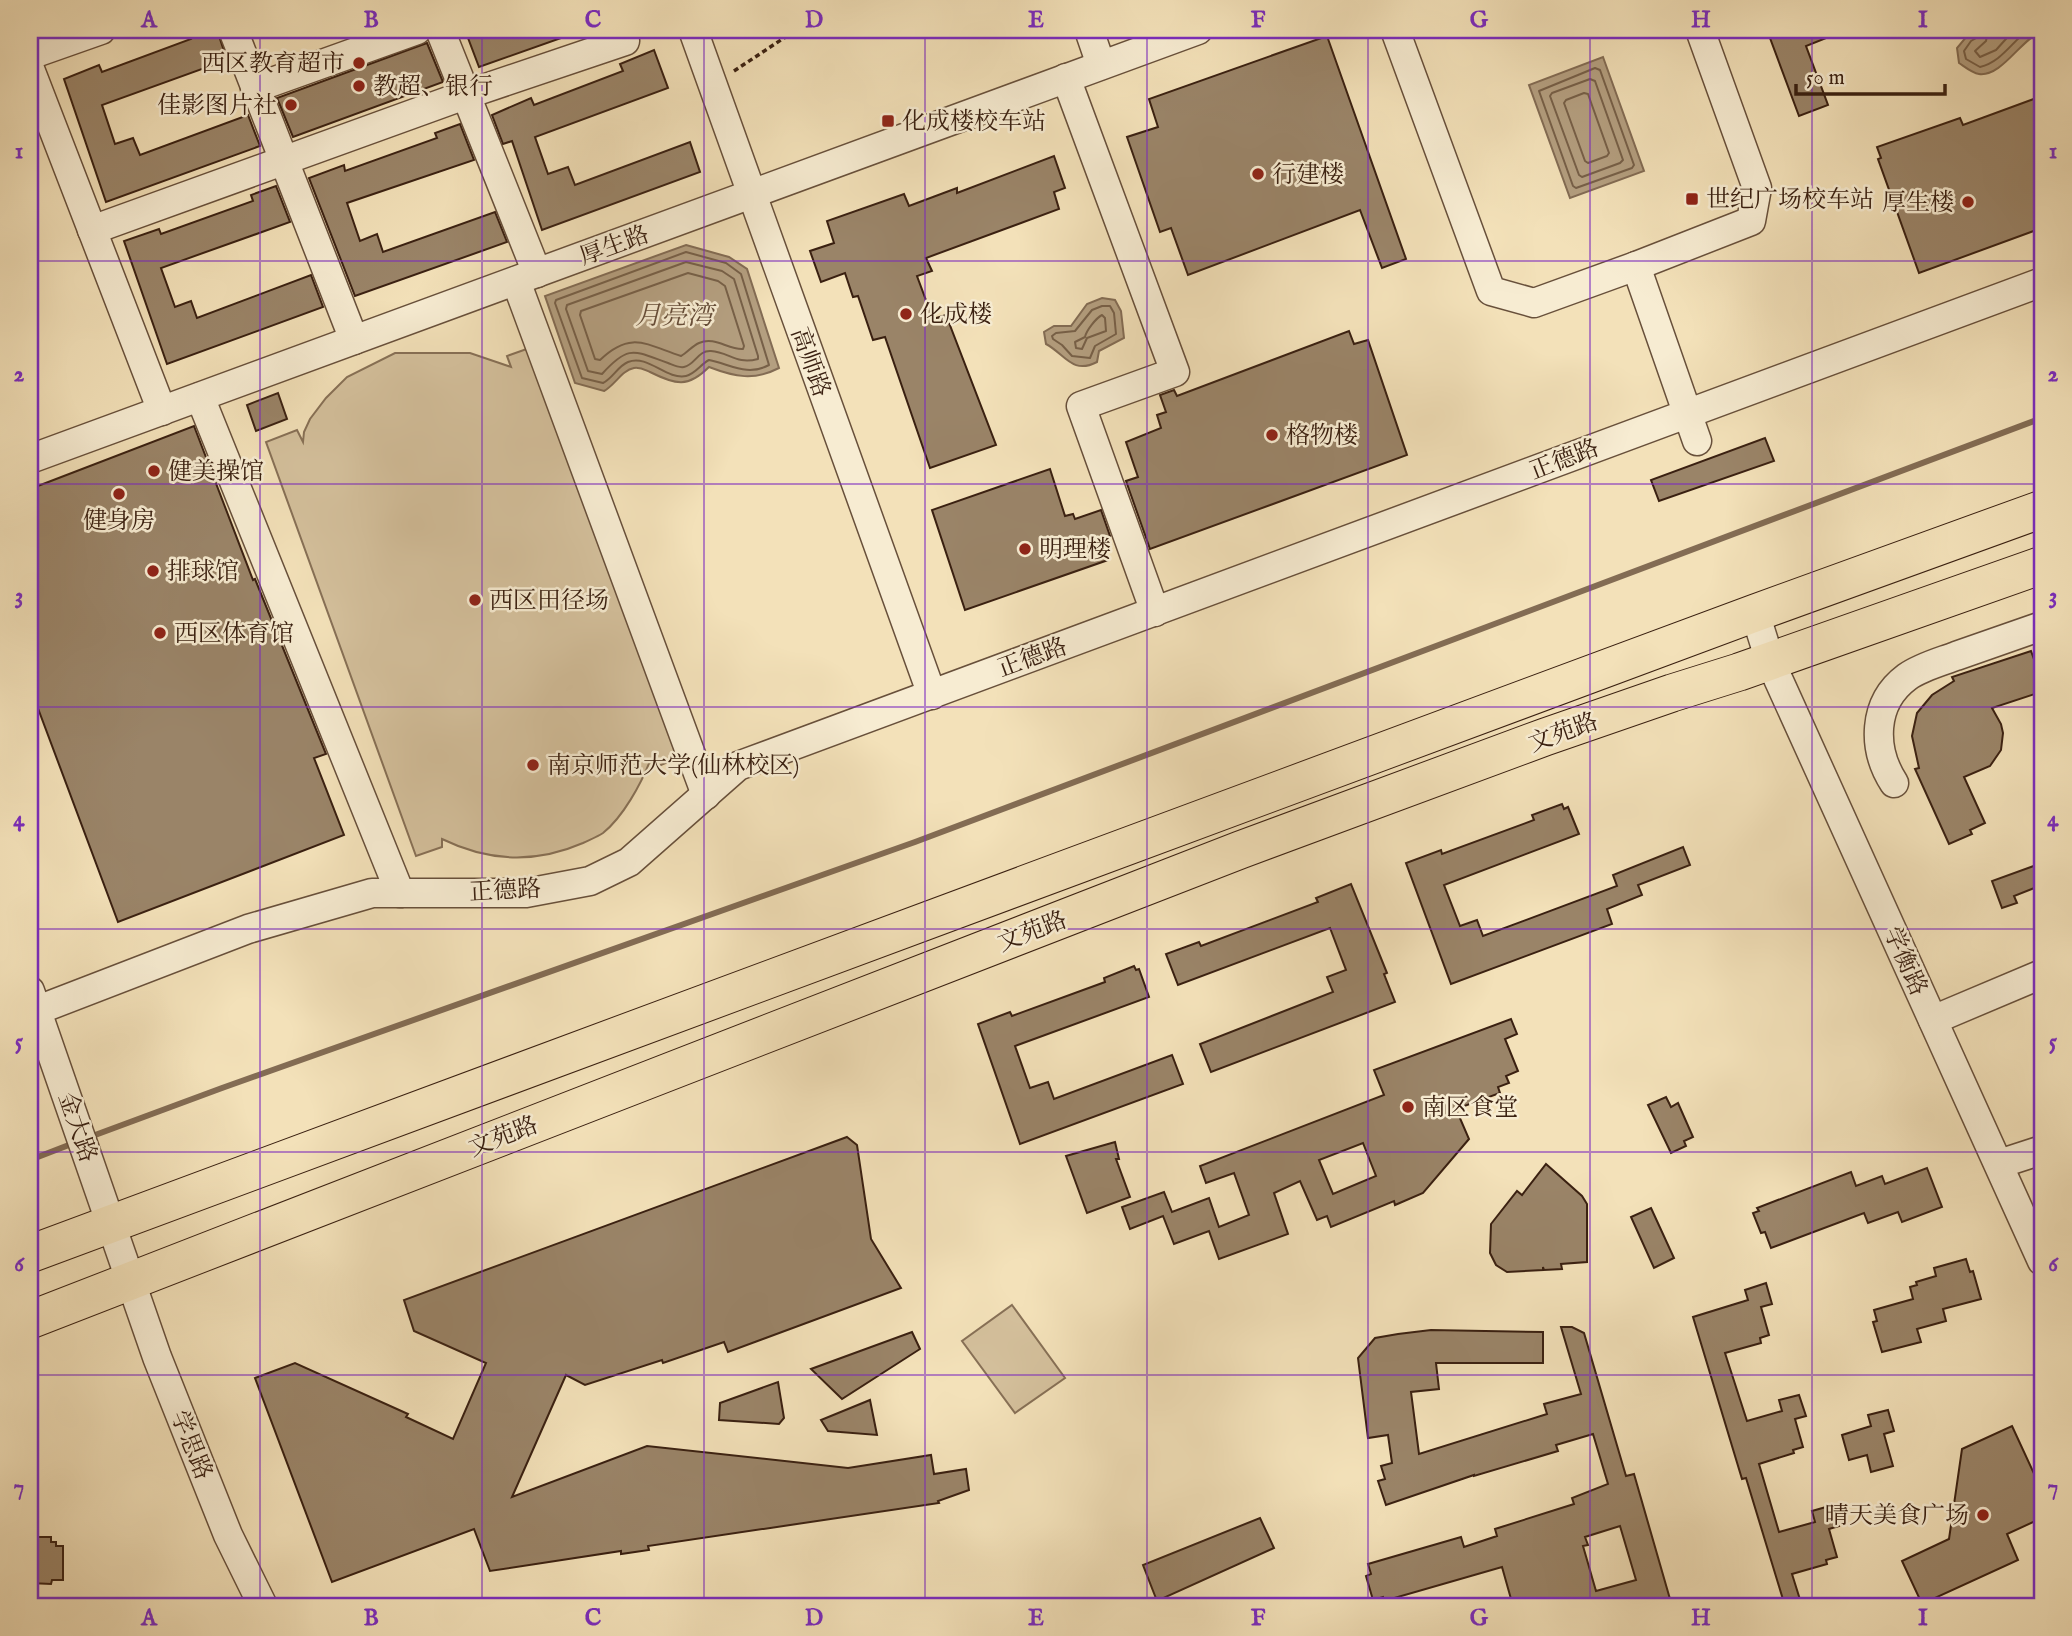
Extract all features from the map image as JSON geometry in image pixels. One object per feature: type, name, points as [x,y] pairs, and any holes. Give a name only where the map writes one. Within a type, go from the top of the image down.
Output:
[{"type":"main road","name":"文苑路","points":[[30,1255],[1755,613],[2042,509]]},
{"type":"main road","name":"文苑路","points":[[30,1320],[1240,850],[1558,733],[2042,565]]},
{"type":"street","points":[[30,55],[101,30]]},
{"type":"street","points":[[233,30],[354,340]]},
{"type":"street","points":[[255,88],[417,30]]},
{"type":"street","points":[[440,30],[706,794]]},
{"type":"street","name":"高师路","points":[[693,30],[932,695]]},
{"type":"street","points":[[1089,30],[1101,65]]},
{"type":"street","name":"厚生路","points":[[30,459],[1198,30]]},
{"type":"street","points":[[1395,30],[1491,290],[1534,303],[1751,221],[1757,188],[1700,30]]},
{"type":"street","points":[[92,230],[283,160],[625,41]]},
{"type":"street","points":[[30,69],[162,411]]},
{"type":"street","points":[[1066,78],[1175,372],[1081,406],[1155,612]]},
{"type":"street","points":[[1636,266],[1697,441]]},
{"type":"street","name":"正德路","points":[[32,1005],[248,929],[372,892],[526,892],[590,881],[629,862],[738,766],[2042,282]]},
{"type":"street","points":[[200,397],[400,892]]},
{"type":"street","name":"学衡路","points":[[1755,613],[1770,661],[2042,1261]]},
{"type":"street","points":[[1894,783],[1885,769],[1878,740],[1883,709],[1897,687],[1919,670],[2042,626]]},
{"type":"street","points":[[1933,1020],[2042,974]]},
{"type":"street","name":"金大路","points":[[32,1005],[61,1079],[131,1280]]},
{"type":"street","points":[[1999,1164],[2042,1150]]},
{"type":"street","name":"学思路","points":[[131,1280],[157,1357],[228,1535],[263,1606]]},
{"type":"path","points":[[712,86],[796,30]]},
{"type":"shaded area","name":"西区田径场","points":[[535,346],[682,756],[654,768],[650,761],[631,800],[618,818],[603,833],[565,850],[512,858],[477,852],[442,839],[442,847],[416,856],[266,442],[297,430],[303,442],[310,419],[347,377],[395,353],[470,353],[511,367],[507,356]]},
{"type":"shaded area","points":[[1012,1305],[1065,1378],[1015,1413],[962,1341]]},
{"type":"water","points":[[1978,30],[2042,31],[2034,35],[1996,70],[1979,74],[1959,63],[1957,48],[1967,36]]},
{"type":"water","points":[[1603,57],[1644,171],[1570,198],[1529,85]]},
{"type":"water","name":"月亮湾","points":[[686,245],[729,257],[747,269],[779,368],[761,375],[744,376],[709,367],[695,378],[675,382],[636,368],[630,369],[604,391],[575,383],[545,296]]},
{"type":"water","points":[[1102,298],[1115,300],[1121,311],[1124,338],[1099,351],[1097,362],[1075,365],[1046,344],[1044,332],[1054,326],[1071,326],[1087,304]]},
{"type":"building","points":[[188,30],[217,30],[227,60],[102,105],[115,144],[133,138],[140,155],[248,115],[260,146],[106,202],[64,79],[99,65],[102,72],[191,39]]},
{"type":"building","points":[[465,30],[578,30],[578,32],[479,67]]},
{"type":"building","points":[[1767,30],[1846,30],[1806,46],[1828,105],[1799,116]]},
{"type":"building","name":"行建楼","points":[[1327,36],[1406,259],[1382,268],[1360,210],[1188,275],[1171,228],[1160,232],[1127,137],[1158,127],[1149,99]]},
{"type":"building","name":"教超、银行","points":[[427,43],[443,82],[293,137],[277,98]]},
{"type":"building","points":[[654,50],[668,88],[535,137],[548,174],[568,167],[575,185],[690,142],[700,172],[542,230],[512,141],[503,144],[492,115],[531,98],[534,105],[623,71],[620,64]]},
{"type":"building","name":"厚生楼","points":[[2042,96],[2042,228],[1919,273],[1878,159],[1881,158],[1877,147],[1960,118],[1963,125]]},
{"type":"building","points":[[460,124],[474,160],[347,203],[360,241],[377,234],[383,252],[495,212],[507,242],[355,296],[309,178],[344,165],[345,171],[437,138],[435,133]]},
{"type":"building","name":"化成楼","points":[[1054,156],[1065,188],[1054,192],[1059,209],[926,258],[932,271],[917,276],[933,319],[946,315],[996,445],[930,468],[885,337],[873,340],[858,296],[853,297],[845,273],[821,282],[810,251],[834,243],[827,221],[904,194],[909,206],[957,188],[957,193]]},
{"type":"building","points":[[276,186],[290,222],[161,268],[175,307],[191,301],[197,318],[311,275],[323,307],[167,364],[124,241],[159,229],[161,234],[253,201],[251,195]]},
{"type":"building","name":"格物楼","points":[[1349,331],[1354,344],[1368,340],[1407,455],[1150,549],[1126,481],[1138,477],[1126,442],[1161,428],[1157,415],[1166,412],[1160,395],[1174,390],[1177,396]]},
{"type":"building","points":[[278,393],[287,419],[256,431],[247,405]]},
{"type":"building","name":"西区体育馆","points":[[194,426],[253,580],[255,579],[326,754],[314,758],[344,835],[118,922],[30,687],[30,489]]},
{"type":"building","points":[[1765,438],[1774,461],[1659,501],[1651,480]]},
{"type":"building","name":"明理楼","points":[[1050,469],[1065,516],[1073,514],[1075,519],[1101,510],[1110,536],[1102,539],[1108,560],[965,610],[932,510]]},
{"type":"building","points":[[2031,651],[2039,673],[2036,674],[2041,692],[1992,708],[2003,733],[2001,750],[1990,766],[1964,777],[1985,823],[1970,830],[1972,834],[1949,844],[1915,769],[1919,768],[1912,736],[1917,713],[1932,695],[1954,681],[1952,677]]},
{"type":"building","points":[[1562,804],[1564,809],[1568,807],[1579,834],[1444,885],[1460,926],[1477,920],[1483,936],[1617,886],[1613,875],[1683,847],[1690,865],[1638,885],[1642,895],[1607,909],[1612,924],[1451,984],[1406,863],[1441,850],[1442,854],[1534,820],[1532,815]]},
{"type":"building","points":[[2042,863],[2042,885],[2014,896],[2017,903],[2002,908],[1992,881]]},
{"type":"building","points":[[1351,884],[1387,973],[1384,974],[1395,1002],[1211,1072],[1200,1044],[1333,992],[1327,977],[1346,970],[1330,928],[1178,985],[1166,954],[1199,942],[1201,946],[1318,902],[1316,898]]},
{"type":"building","points":[[1134,966],[1136,970],[1139,969],[1149,997],[1015,1046],[1030,1088],[1048,1082],[1054,1099],[1172,1055],[1183,1084],[1020,1144],[978,1024],[1010,1012],[1012,1016],[1105,982],[1104,978]]},
{"type":"building","name":"南区食堂","points":[[1511,1019],[1517,1034],[1505,1039],[1518,1071],[1506,1076],[1509,1083],[1498,1087],[1500,1093],[1456,1109],[1469,1139],[1423,1193],[1395,1205],[1394,1201],[1331,1227],[1327,1216],[1317,1220],[1300,1181],[1274,1193],[1288,1234],[1219,1259],[1209,1231],[1174,1244],[1163,1216],[1130,1229],[1122,1207],[1164,1192],[1172,1212],[1209,1198],[1219,1227],[1249,1215],[1234,1173],[1206,1183],[1200,1166],[1384,1095],[1374,1070]],"holes":[[[1363,1143],[1376,1176],[1333,1194],[1319,1160]]]},
{"type":"building","points":[[1666,1097],[1671,1107],[1678,1103],[1693,1137],[1684,1141],[1686,1146],[1671,1153],[1648,1105]]},
{"type":"building","points":[[847,1137],[857,1145],[871,1239],[901,1288],[728,1352],[724,1342],[585,1385],[566,1375],[512,1497],[647,1446],[848,1468],[931,1455],[934,1474],[966,1469],[969,1490],[938,1501],[939,1503],[648,1546],[649,1550],[621,1554],[621,1551],[490,1571],[474,1529],[332,1582],[255,1378],[295,1363],[408,1414],[406,1417],[453,1439],[486,1363],[414,1331],[404,1300]]},
{"type":"building","points":[[1115,1142],[1119,1159],[1116,1159],[1130,1197],[1087,1213],[1066,1156]]},
{"type":"building","points":[[1546,1164],[1582,1196],[1587,1204],[1587,1262],[1561,1264],[1562,1269],[1544,1270],[1543,1267],[1543,1270],[1507,1272],[1496,1265],[1490,1253],[1491,1224],[1517,1191],[1522,1195]]},
{"type":"building","points":[[1927,1168],[1942,1207],[1902,1222],[1898,1212],[1868,1223],[1864,1213],[1771,1248],[1753,1213],[1759,1211],[1757,1208],[1851,1172],[1856,1186],[1882,1176],[1885,1184]]},
{"type":"building","points":[[1651,1208],[1674,1258],[1654,1268],[1631,1217]]},
{"type":"building","points":[[1966,1259],[1970,1272],[1973,1271],[1981,1299],[1943,1309],[1946,1321],[1917,1329],[1921,1342],[1882,1352],[1873,1322],[1877,1321],[1874,1310],[1913,1299],[1910,1287],[1917,1285],[1916,1282],[1936,1276],[1934,1268]]},
{"type":"building","points":[[1766,1283],[1772,1304],[1761,1307],[1769,1335],[1760,1338],[1761,1343],[1725,1353],[1747,1421],[1782,1411],[1779,1400],[1799,1395],[1806,1416],[1795,1419],[1803,1447],[1793,1450],[1794,1453],[1759,1464],[1779,1532],[1815,1522],[1812,1511],[1833,1505],[1839,1526],[1829,1529],[1837,1557],[1826,1560],[1827,1564],[1792,1574],[1802,1606],[1785,1606],[1746,1478],[1742,1479],[1693,1317],[1748,1300],[1745,1290]]},
{"type":"building","points":[[1561,1327],[1572,1327],[1584,1333],[1626,1476],[1634,1474],[1672,1606],[1513,1606],[1502,1567],[1384,1601],[1383,1597],[1373,1600],[1366,1576],[1371,1574],[1368,1564],[1461,1537],[1464,1547],[1497,1536],[1495,1529],[1574,1504],[1572,1498],[1608,1484],[1593,1434],[1556,1445],[1558,1451],[1474,1475],[1386,1505],[1378,1481],[1385,1479],[1381,1466],[1392,1463],[1388,1435],[1368,1438],[1358,1358],[1375,1338],[1431,1330],[1543,1332],[1543,1363],[1436,1363],[1439,1389],[1411,1392],[1419,1454],[1547,1414],[1544,1404],[1581,1394]],"holes":[[[1620,1526],[1636,1580],[1596,1591],[1583,1546],[1588,1545],[1585,1537]]]},
{"type":"building","points":[[912,1332],[920,1349],[842,1399],[811,1369]]},
{"type":"building","points":[[778,1382],[784,1418],[779,1424],[719,1420],[720,1403]]},
{"type":"building","points":[[870,1400],[877,1435],[828,1431],[821,1420]]},
{"type":"building","points":[[1888,1410],[1894,1431],[1884,1434],[1893,1466],[1871,1472],[1867,1455],[1849,1460],[1842,1435],[1871,1426],[1868,1415]]},
{"type":"building","name":"晴天美食广场","points":[[2012,1426],[2042,1491],[2042,1518],[2007,1534],[2018,1560],[1922,1604],[1902,1561],[1949,1539],[1962,1449]]},
{"type":"building","points":[[1260,1518],[1274,1548],[1157,1601],[1143,1565]]},
{"type":"building","points":[[36,1537],[51,1537],[51,1542],[56,1542],[56,1546],[63,1546],[63,1580],[52,1580],[51,1584],[30,1583],[30,1540],[36,1540]]},
{"type":"waterway","points":[[87,1138],[915,842],[2042,418]]},
{"type":"waterway","points":[[30,1160],[74,1143]]},
{"type":"place","name":"西区教育超市","points":[[359,63]]},
{"type":"place","name":"教超、银行","points":[[359,86]]},
{"type":"place","name":"佳影图片社","points":[[291,105]]},
{"type":"place","name":"化成楼校车站","points":[[888,121]]},
{"type":"place","name":"行建楼","points":[[1258,174]]},
{"type":"place","name":"世纪广场校车站","points":[[1692,199]]},
{"type":"place","name":"厚生楼","points":[[1968,202]]},
{"type":"place","name":"化成楼","points":[[906,314]]},
{"type":"place","name":"格物楼","points":[[1272,435]]},
{"type":"place","name":"健美操馆","points":[[154,471]]},
{"type":"place","name":"健身房","points":[[119,494]]},
{"type":"place","name":"明理楼","points":[[1025,549]]},
{"type":"place","name":"排球馆","points":[[153,571]]},
{"type":"place","name":"西区田径场","points":[[475,600]]},
{"type":"place","name":"西区体育馆","points":[[160,633]]},
{"type":"place","name":"南京师范大学(仙林校区)","points":[[533,765]]},
{"type":"place","name":"南区食堂","points":[[1408,1107]]},
{"type":"place","name":"晴天美食广场","points":[[1983,1515]]}]
